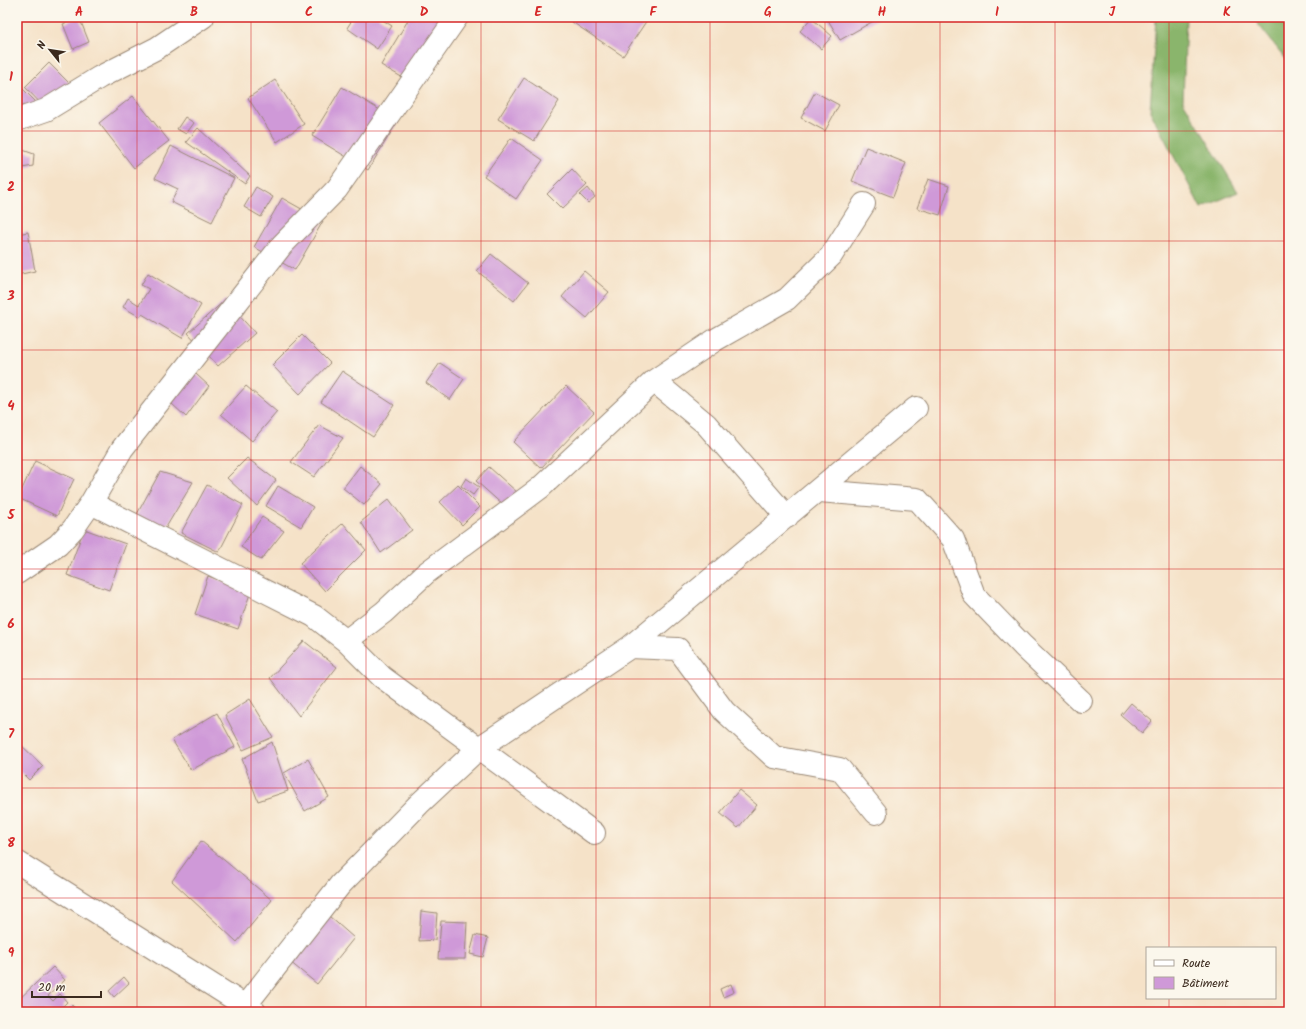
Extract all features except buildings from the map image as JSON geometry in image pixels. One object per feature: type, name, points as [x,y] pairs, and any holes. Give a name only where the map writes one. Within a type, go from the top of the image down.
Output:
[{"type":"street","points":[[17,120],[46,110],[100,77],[157,48],[203,17]]},
{"type":"street","points":[[17,573],[58,545],[73,529],[91,503],[122,449],[282,245],[337,190],[456,17]]},
{"type":"street","points":[[346,641],[384,612],[426,573],[540,488],[654,381],[715,340],[787,299],[831,256],[864,204]]},
{"type":"street","points":[[654,381],[706,424],[787,517]]},
{"type":"street","points":[[17,862],[250,1009],[340,885],[419,804],[479,748],[630,647],[916,408]]},
{"type":"street","points":[[818,491],[917,499],[953,539],[974,595],[1022,646],[1081,701]]},
{"type":"street","points":[[91,503],[314,616],[346,641],[382,677],[594,833]]},
{"type":"street","points":[[630,647],[678,649],[724,712],[774,757],[840,769],[876,813]]},
{"type":"green space","points":[[1156,17],[1186,17],[1183,101],[1238,192],[1201,208],[1150,111]]},
{"type":"green space","points":[[1246,17],[1289,17],[1289,63],[1254,19]]}]
